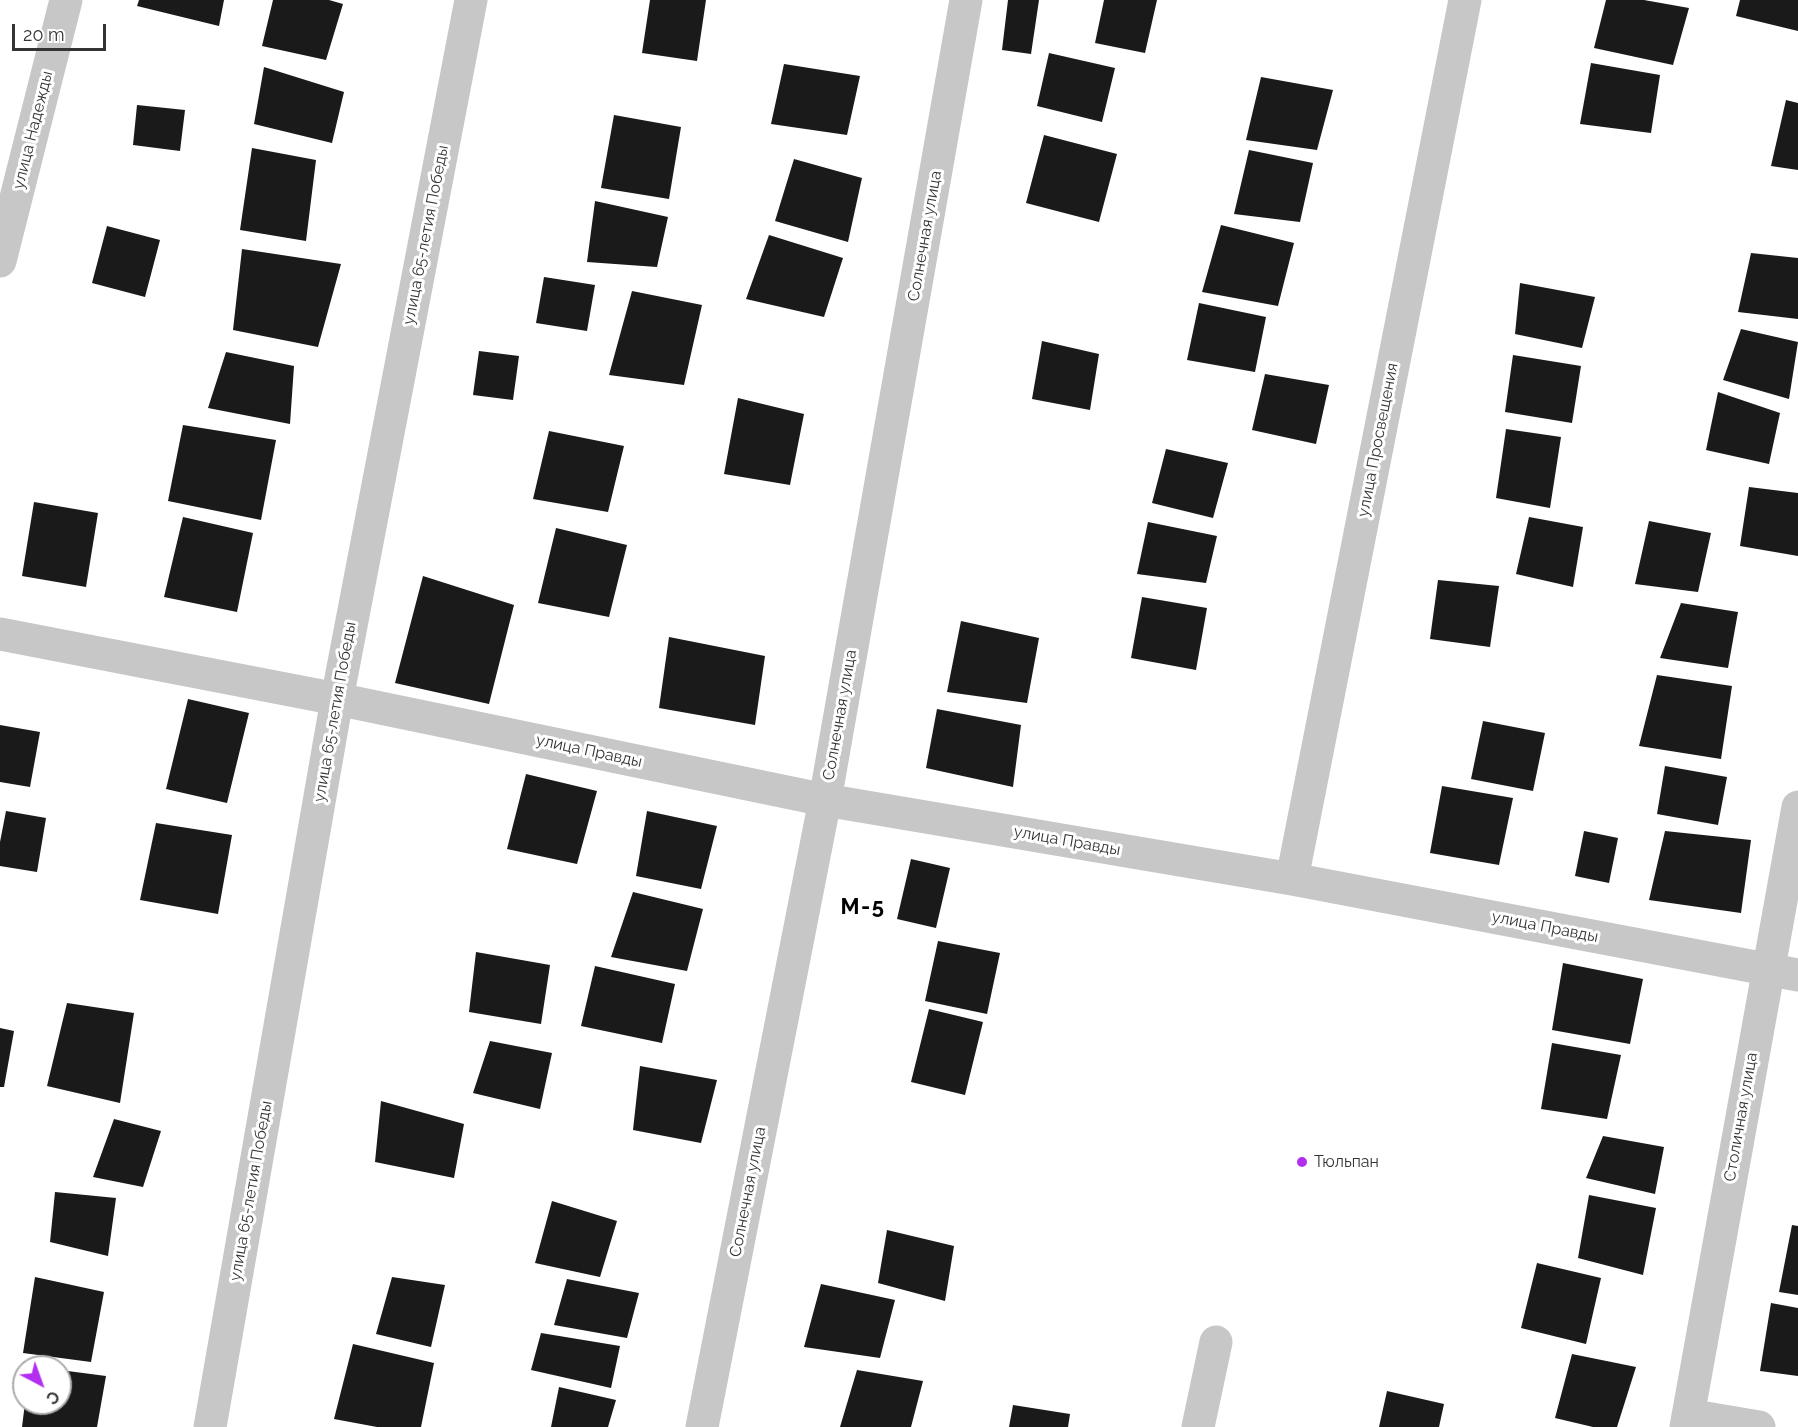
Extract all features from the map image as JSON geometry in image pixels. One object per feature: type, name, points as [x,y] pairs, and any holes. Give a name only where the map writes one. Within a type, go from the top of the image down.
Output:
[{"type":"street","name":"улица Надежды","points":[[0,261],[66,0]]},
{"type":"street","name":"улица 65-летия Победы","points":[[210,1427],[337,699],[471,0]]},
{"type":"street","name":"Солнечная улица","points":[[702,1427],[825,800],[966,0]]},
{"type":"street","name":"улица Просвещения","points":[[1292,879],[1465,0]]},
{"type":"street","name":"улица Правды","points":[[0,634],[337,699],[825,800],[1292,879],[1783,972]]},
{"type":"street","name":"Столичная улица","points":[[1687,1421],[1783,972],[1798,807]]},
{"type":"street","points":[[1198,1427],[1216,1342]]},
{"type":"street","points":[[1687,1421],[1759,1427]]},
{"type":"building","points":[[139,0],[224,0],[219,26],[137,6]]},
{"type":"building","points":[[273,0],[329,0],[343,4],[326,60],[262,46]]},
{"type":"building","points":[[650,0],[706,0],[697,61],[642,53]]},
{"type":"building","points":[[1008,0],[1039,0],[1031,54],[1002,50]]},
{"type":"building","points":[[1104,0],[1157,0],[1145,53],[1095,43]]},
{"type":"building","points":[[1606,0],[1644,0],[1689,8],[1673,65],[1594,48]]},
{"type":"building","points":[[1740,0],[1798,0],[1798,31],[1736,16]]},
{"type":"building","points":[[1049,53],[1115,68],[1102,122],[1037,106]]},
{"type":"building","points":[[1591,63],[1660,75],[1651,133],[1580,124]]},
{"type":"building","points":[[784,64],[860,76],[847,135],[771,124]]},
{"type":"building","points":[[264,67],[344,92],[332,143],[254,124]]},
{"type":"building","points":[[1261,77],[1333,90],[1317,150],[1246,140]]},
{"type":"building","points":[[1786,100],[1798,103],[1798,170],[1771,166]]},
{"type":"building","points":[[137,105],[185,110],[180,151],[133,145]]},
{"type":"building","points":[[614,115],[681,127],[669,199],[601,188]]},
{"type":"building","points":[[1044,135],[1117,154],[1099,222],[1026,203]]},
{"type":"building","points":[[252,148],[316,160],[306,241],[240,230]]},
{"type":"building","points":[[1249,150],[1313,163],[1300,222],[1234,214]]},
{"type":"building","points":[[794,159],[862,178],[848,242],[775,221]]},
{"type":"building","points":[[595,201],[668,217],[657,267],[587,262]]},
{"type":"building","points":[[1221,225],[1294,243],[1278,306],[1202,292]]},
{"type":"building","points":[[107,226],[160,240],[145,297],[92,283]]},
{"type":"building","points":[[769,235],[843,258],[824,317],[746,299]]},
{"type":"building","points":[[242,249],[341,264],[318,347],[233,330]]},
{"type":"building","points":[[1751,253],[1798,258],[1798,319],[1738,312]]},
{"type":"building","points":[[544,277],[595,285],[587,331],[536,323]]},
{"type":"building","points":[[1520,283],[1595,297],[1582,348],[1515,334]]},
{"type":"building","points":[[632,291],[702,305],[684,385],[609,375]]},
{"type":"building","points":[[1199,303],[1266,317],[1255,372],[1187,360]]},
{"type":"building","points":[[1741,329],[1798,342],[1789,399],[1723,380]]},
{"type":"building","points":[[1042,341],[1099,354],[1090,410],[1032,399]]},
{"type":"building","points":[[479,351],[519,356],[513,400],[473,395]]},
{"type":"building","points":[[226,352],[294,366],[290,424],[208,408]]},
{"type":"building","points":[[1513,355],[1581,366],[1572,423],[1505,412]]},
{"type":"building","points":[[1265,374],[1329,385],[1316,444],[1252,430]]},
{"type":"building","points":[[1718,392],[1780,413],[1769,464],[1706,450]]},
{"type":"building","points":[[738,398],[804,414],[790,485],[724,474]]},
{"type":"building","points":[[183,425],[276,440],[261,520],[168,501]]},
{"type":"building","points":[[1506,429],[1561,437],[1550,508],[1496,498]]},
{"type":"building","points":[[549,431],[624,446],[608,512],[533,499]]},
{"type":"building","points":[[1166,449],[1228,463],[1213,518],[1152,503]]},
{"type":"building","points":[[1749,487],[1798,493],[1798,556],[1740,546]]},
{"type":"building","points":[[34,502],[98,513],[86,587],[22,576]]},
{"type":"building","points":[[183,517],[253,533],[237,612],[164,597]]},
{"type":"building","points":[[1529,517],[1583,527],[1573,587],[1516,574]]},
{"type":"building","points":[[1649,521],[1711,533],[1698,592],[1635,584]]},
{"type":"building","points":[[1148,522],[1217,536],[1206,583],[1137,574]]},
{"type":"building","points":[[556,528],[627,545],[609,617],[538,603]]},
{"type":"building","points":[[423,576],[514,605],[489,704],[395,683]]},
{"type":"building","points":[[1438,580],[1499,586],[1490,647],[1430,639]]},
{"type":"building","points":[[1142,597],[1207,608],[1196,670],[1131,658]]},
{"type":"building","points":[[1681,603],[1738,612],[1728,668],[1660,658]]},
{"type":"building","points":[[961,621],[1039,638],[1027,703],[947,692]]},
{"type":"building","points":[[669,637],[765,656],[755,725],[659,708]]},
{"type":"building","points":[[1657,675],[1732,686],[1721,759],[1639,746]]},
{"type":"building","points":[[188,699],[249,713],[227,803],[166,789]]},
{"type":"building","points":[[937,709],[1021,725],[1013,787],[926,768]]},
{"type":"building","points":[[1483,721],[1545,733],[1533,791],[1471,779]]},
{"type":"building","points":[[0,725],[40,732],[30,787],[0,782]]},
{"type":"building","points":[[1665,766],[1727,777],[1718,825],[1657,814]]},
{"type":"building","points":[[526,774],[597,791],[577,864],[507,849]]},
{"type":"building","points":[[1442,786],[1513,798],[1499,865],[1430,853]]},
{"type":"building","points":[[6,811],[46,818],[37,872],[0,866],[0,842]]},
{"type":"building","points":[[647,811],[717,826],[701,889],[636,876]]},
{"type":"building","points":[[156,823],[232,835],[218,914],[140,900]]},
{"type":"building","points":[[1584,831],[1618,838],[1609,883],[1575,876]]},
{"type":"building","points":[[1665,831],[1751,840],[1741,913],[1649,900]]},
{"type":"building","points":[[911,859],[950,868],[936,928],[897,919]]},
{"type":"building","points":[[633,892],[703,909],[687,971],[611,957]]},
{"type":"building","points":[[938,941],[1000,953],[987,1014],[925,1001]]},
{"type":"building","points":[[476,952],[550,965],[541,1024],[469,1012]]},
{"type":"building","points":[[1563,963],[1643,979],[1630,1044],[1552,1030]]},
{"type":"building","points":[[595,966],[675,984],[662,1043],[581,1026]]},
{"type":"building","points":[[67,1003],[134,1013],[120,1103],[47,1086]]},
{"type":"building","points":[[929,1009],[983,1022],[965,1095],[911,1082]]},
{"type":"building","points":[[0,1028],[14,1031],[4,1087],[0,1087]]},
{"type":"building","points":[[490,1041],[552,1053],[540,1109],[473,1093]]},
{"type":"building","points":[[1552,1043],[1621,1055],[1607,1119],[1541,1109]]},
{"type":"building","points":[[640,1066],[717,1080],[701,1143],[633,1130]]},
{"type":"building","points":[[381,1101],[464,1124],[454,1178],[375,1162]]},
{"type":"building","points":[[114,1119],[161,1131],[143,1187],[93,1177]]},
{"type":"building","points":[[1603,1136],[1664,1147],[1655,1194],[1586,1178]]},
{"type":"building","points":[[55,1192],[116,1198],[108,1256],[50,1242]]},
{"type":"building","points":[[1589,1195],[1656,1208],[1643,1275],[1578,1258]]},
{"type":"building","points":[[552,1201],[617,1221],[600,1277],[535,1263]]},
{"type":"building","points":[[1792,1225],[1798,1226],[1798,1295],[1779,1292]]},
{"type":"building","points":[[887,1230],[954,1246],[945,1301],[878,1283]]},
{"type":"building","points":[[1537,1263],[1601,1278],[1586,1344],[1521,1328]]},
{"type":"building","points":[[35,1277],[104,1292],[91,1362],[72,1359],[72,1355],[23,1353]]},
{"type":"building","points":[[392,1277],[445,1285],[431,1347],[376,1334]]},
{"type":"building","points":[[567,1279],[639,1293],[627,1338],[554,1325]]},
{"type":"building","points":[[821,1284],[895,1300],[880,1358],[804,1347]]},
{"type":"building","points":[[1771,1303],[1798,1308],[1798,1376],[1760,1371]]},
{"type":"building","points":[[541,1333],[620,1346],[611,1388],[531,1370]]},
{"type":"building","points":[[353,1344],[434,1363],[421,1427],[377,1427],[334,1419]]},
{"type":"building","points":[[1572,1354],[1636,1367],[1617,1427],[1593,1427],[1555,1418]]},
{"type":"building","points":[[857,1370],[923,1381],[911,1427],[840,1427]]},
{"type":"building","points":[[72,1372],[106,1376],[97,1427],[22,1427],[24,1415],[72,1415]]},
{"type":"building","points":[[559,1387],[616,1400],[608,1427],[551,1427]]},
{"type":"building","points":[[1387,1391],[1444,1404],[1439,1427],[1379,1427]]},
{"type":"building","points":[[1013,1405],[1070,1414],[1068,1427],[1009,1427]]},
{"type":"place","name":"Тюльпан","points":[[1302,1162]]},
{"type":"district","name":"М-5","points":[[863,907]]}]
